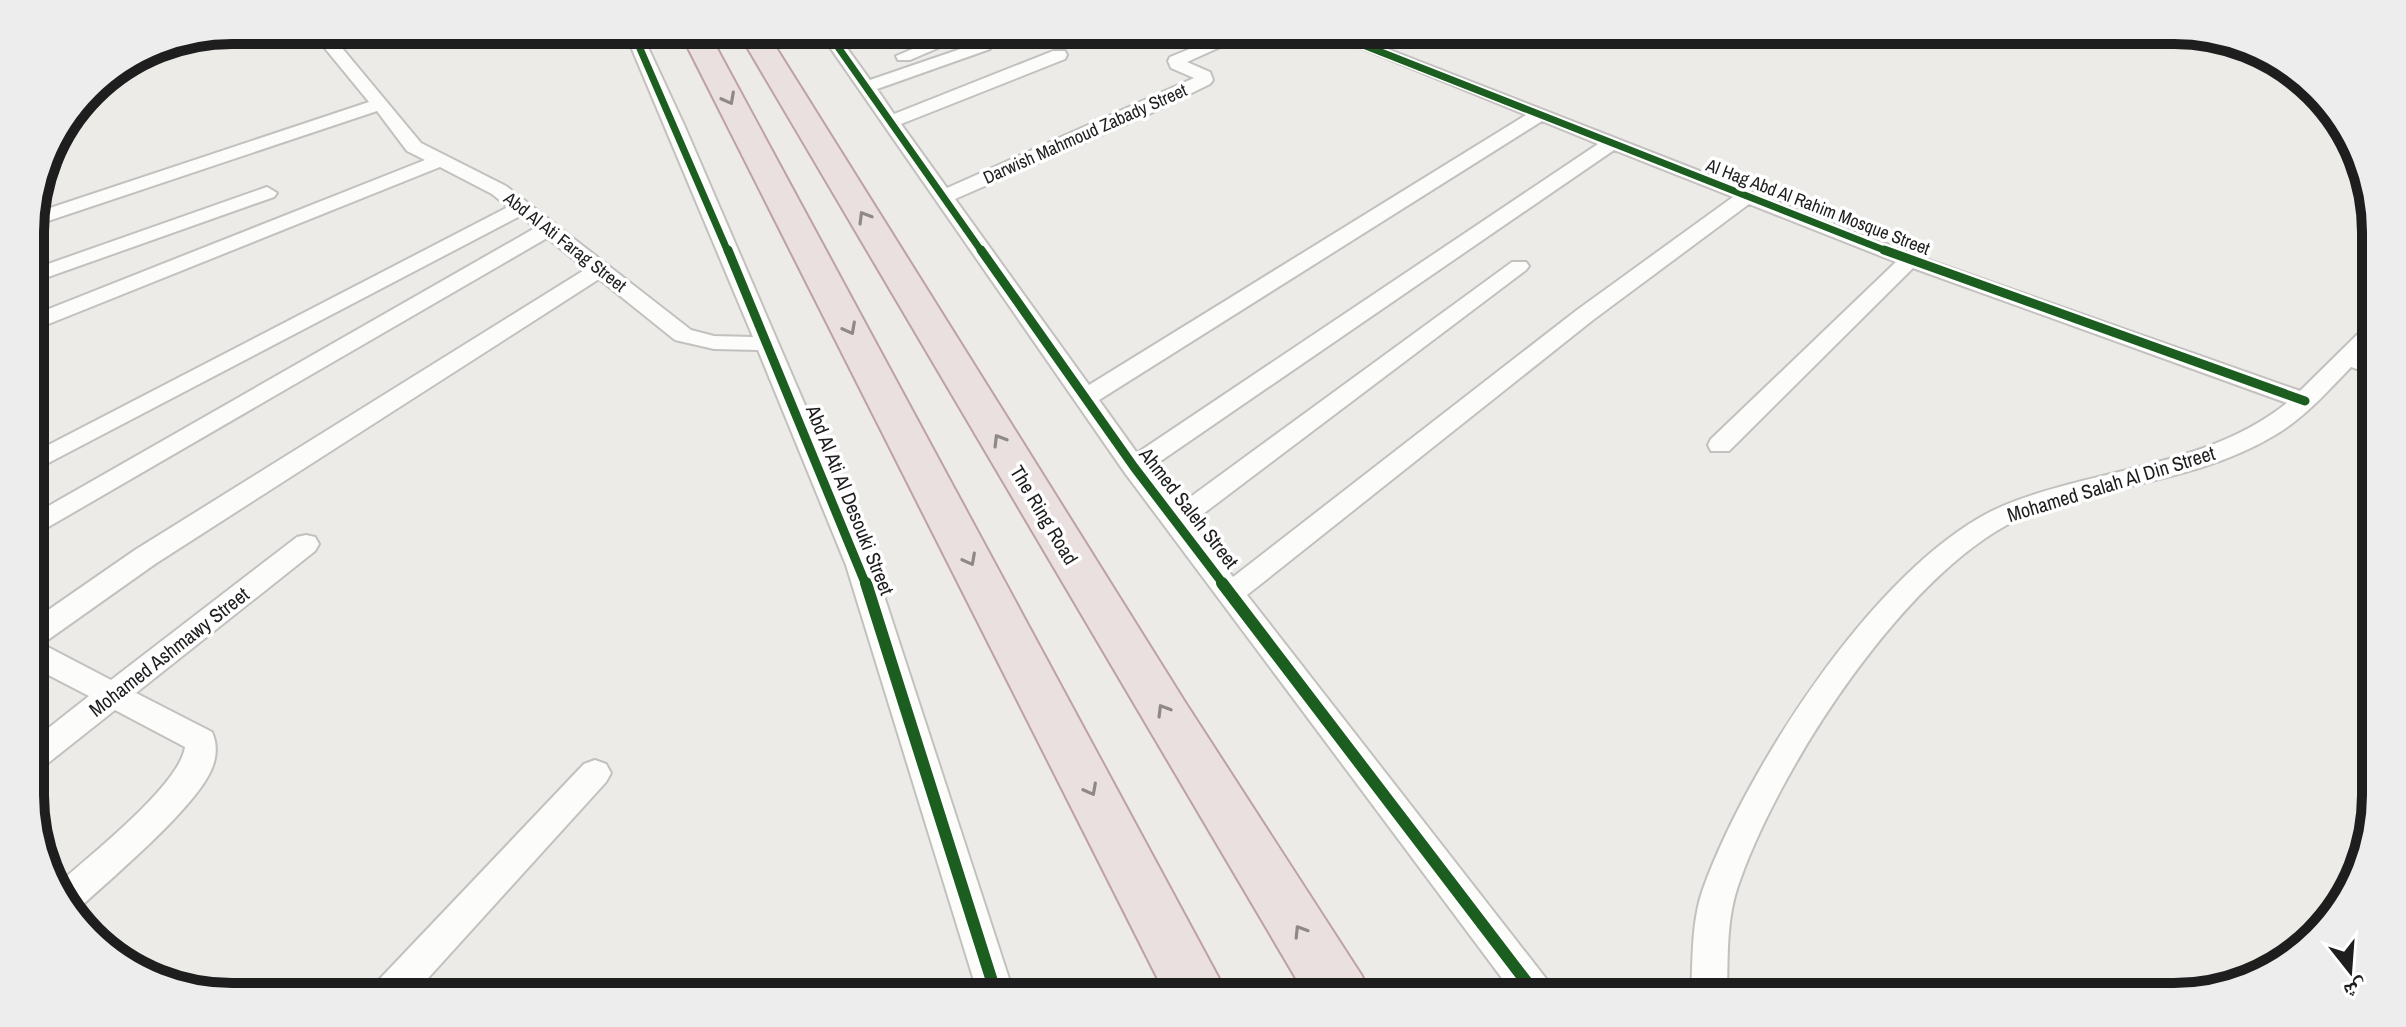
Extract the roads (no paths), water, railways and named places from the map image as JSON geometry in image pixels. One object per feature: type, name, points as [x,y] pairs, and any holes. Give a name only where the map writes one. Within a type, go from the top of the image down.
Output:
[{"type":"highway","points":[[700,44],[1192,983]]},
{"type":"highway","name":"The Ring Road","points":[[759,44],[1150,690],[1332,983]]},
{"type":"street","name":"Abd Al Ati Farag Street","points":[[330,44],[414,147],[499,190],[683,335],[702,342],[766,343]]},
{"type":"street","name":"Abd Al Ati Al Desouki Street","points":[[638,44],[860,565],[993,983]]},
{"type":"street","name":"Ahmed Saleh Street","points":[[836,44],[1134,467],[1527,983]]},
{"type":"street","points":[[861,81],[942,44]]},
{"type":"street","name":"Darwish Mahmoud Zabady Street","points":[[943,197],[1141,111],[1204,80],[1205,77],[1176,61],[1217,44]]},
{"type":"street","name":"Al Hag Abd Al Rahim Mosque Street","points":[[1360,44],[1910,260],[2305,401]]},
{"type":"street","points":[[861,81],[984,46]]},
{"type":"street","points":[[890,122],[1059,55]]},
{"type":"street","points":[[45,216],[380,104]]},
{"type":"street","points":[[1085,398],[1538,116]]},
{"type":"street","points":[[1134,467],[1610,144]]},
{"type":"street","points":[[44,319],[442,160]]},
{"type":"street","points":[[44,272],[267,193]]},
{"type":"street","points":[[1231,593],[1585,315],[1746,197]]},
{"type":"street","points":[[44,457],[523,207]]},
{"type":"street","points":[[44,520],[549,228]]},
{"type":"street","points":[[1720,445],[1910,260]]},
{"type":"street","points":[[1175,522],[1519,266]]},
{"type":"street","points":[[44,628],[145,557],[601,269]]},
{"type":"street","name":"Mohamed Salah Al Din Street","points":[[1710,983],[1719,892],[1746,823],[1816,707],[1896,601],[1963,540],[2014,510],[2164,469],[2221,450],[2266,430],[2305,401],[2362,343]]},
{"type":"street","points":[[2346,358],[2362,364]]},
{"type":"street","name":"Mohamed Ashmawy Street","points":[[44,749],[306,544]]},
{"type":"street","points":[[44,659],[201,741],[198,765],[165,806],[72,893]]},
{"type":"street","points":[[400,983],[595,773]]}]
